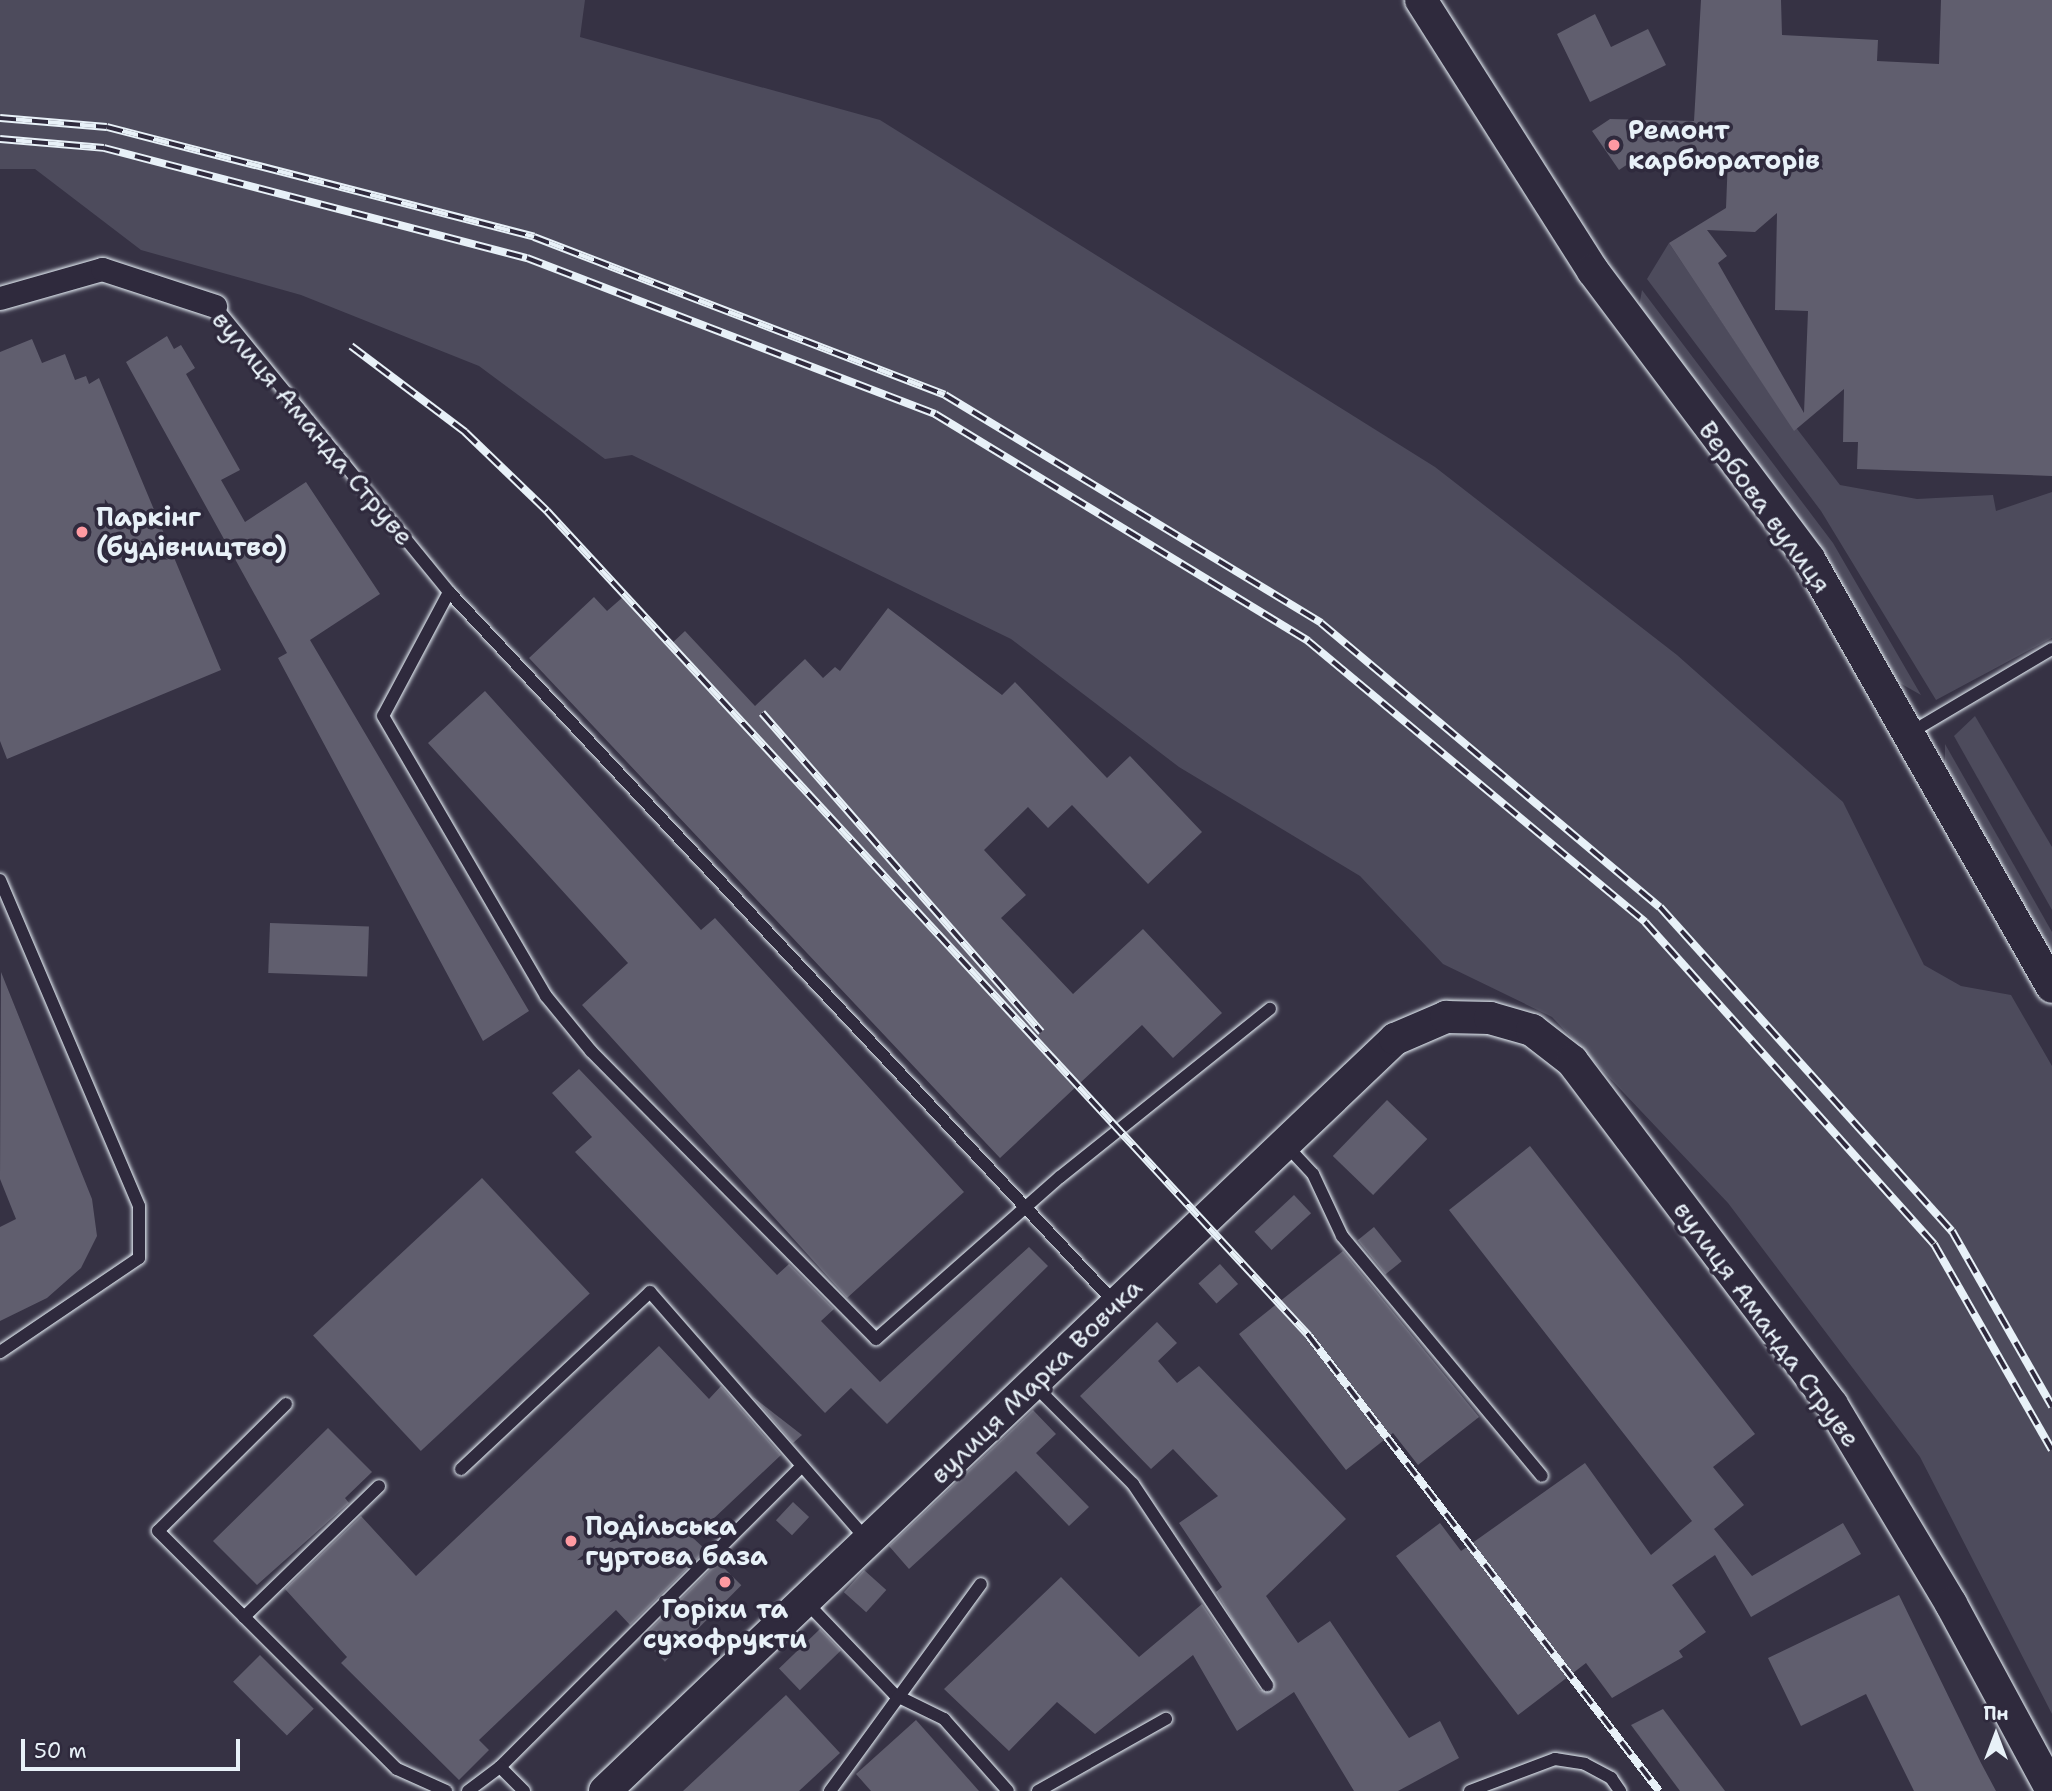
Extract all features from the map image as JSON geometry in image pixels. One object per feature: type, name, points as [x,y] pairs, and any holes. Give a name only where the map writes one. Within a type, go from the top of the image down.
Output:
[{"type":"main road","name":"Вербова вулиця","points":[[1421,0],[1593,271],[1809,559],[2052,987]]},
{"type":"main road","name":"Вербова вулиця","points":[[1437,0],[1451,44]]},
{"type":"main road","name":"вулиця Марка Вовчка","points":[[605,1791],[1395,1039],[1446,1017],[1490,1018]]},
{"type":"main road","name":"вулиця Аманда Струве","points":[[1490,1018],[1532,1030],[1572,1061],[1832,1405],[1951,1604],[2052,1791]]},
{"type":"street","name":"вулиця Аманда Струве","points":[[0,298],[102,269],[215,306]]},
{"type":"lane","name":"вулиця Аманда Струве","points":[[215,306],[449,592],[1116,1305]]},
{"type":"lane","points":[[449,592],[383,716],[546,996],[591,1051],[876,1339],[1026,1207],[1270,1009]]},
{"type":"lane","points":[[1908,734],[2052,649]]},
{"type":"lane","points":[[0,880],[139,1206],[139,1258],[0,1352]]},
{"type":"lane","points":[[1285,1144],[1313,1174],[1342,1236],[1542,1476]]},
{"type":"lane","points":[[461,1469],[650,1292],[868,1541]]},
{"type":"lane","points":[[1033,1384],[1133,1484],[1267,1685]]},
{"type":"lane","points":[[286,1404],[158,1531],[397,1769],[446,1791]]},
{"type":"lane","points":[[468,1791],[500,1767],[802,1466]]},
{"type":"lane","points":[[244,1617],[379,1486]]},
{"type":"lane","points":[[830,1791],[895,1695],[982,1584]]},
{"type":"lane","points":[[805,1601],[895,1695],[944,1719],[1008,1791]]},
{"type":"lane","points":[[1038,1791],[1166,1719]]},
{"type":"lane","points":[[1470,1791],[1555,1759],[1585,1764],[1611,1778],[1620,1791]]},
{"type":"lane","points":[[500,1767],[524,1791]]},
{"type":"shaded area","points":[[0,0],[585,0],[580,37],[880,120],[1435,467],[1677,655],[1843,802],[1924,965],[1961,986],[2011,995],[2052,1066],[2052,1714],[1920,1457],[1728,1203],[1552,1017],[1443,964],[1360,876],[1179,767],[1011,639],[632,455],[605,459],[479,366],[301,295],[141,250],[35,169],[0,169]]},
{"type":"shaded area","points":[[1669,243],[1768,391],[1840,485],[1917,499],[1993,495],[1996,511],[2052,492],[2052,638],[1936,700],[1821,511],[1647,279]]},
{"type":"shaded area","points":[[1642,290],[1833,543],[1921,695],[1898,682],[1835,574],[1639,307]]},
{"type":"shaded area","points":[[1975,716],[2052,847],[2052,910],[1954,736]]},
{"type":"shaded area","points":[[1945,744],[2052,932],[2052,955],[1945,766]]},
{"type":"building","points":[[1701,0],[1781,0],[1782,35],[1878,40],[1877,61],[1939,64],[1941,0],[2052,0],[2052,476],[1857,469],[1858,442],[1843,442],[1844,389],[1794,431],[1669,243],[1726,208],[1728,157],[1643,154],[1619,170],[1592,131],[1610,119],[1694,121]],"holes":[[[1777,213],[1775,310],[1808,311],[1804,413],[1718,263],[1727,256],[1707,230],[1755,232]]]},
{"type":"building","points":[[1595,14],[1611,47],[1648,29],[1666,65],[1590,102],[1557,34]]},
{"type":"building","points":[[167,336],[174,349],[181,345],[195,368],[186,374],[240,470],[221,480],[245,522],[306,482],[380,594],[310,640],[529,1011],[483,1041],[278,658],[287,653],[126,362]]},
{"type":"building","name":"Паркінг (будівництво)","points":[[32,339],[42,363],[65,354],[75,380],[86,376],[89,384],[99,378],[221,670],[7,759],[0,741],[0,352]]},
{"type":"building","points":[[594,597],[607,611],[623,597],[669,646],[685,631],[755,706],[805,659],[823,678],[835,667],[840,671],[888,608],[1002,695],[1015,682],[1107,778],[1130,756],[1202,832],[1148,884],[1072,805],[1048,828],[1028,807],[984,850],[1026,895],[1001,918],[1073,994],[1143,929],[1222,1013],[1173,1058],[1142,1025],[1000,1158],[529,658]]},
{"type":"building","points":[[485,691],[701,930],[715,918],[964,1192],[847,1298],[582,1005],[628,963],[428,743]]},
{"type":"building","points":[[270,923],[369,926],[367,976],[268,973]]},
{"type":"building","points":[[1,972],[92,1199],[97,1236],[81,1268],[47,1298],[0,1321],[0,1227],[16,1219],[0,1179]]},
{"type":"building","points":[[579,1069],[777,1275],[789,1264],[834,1309],[821,1321],[880,1382],[1029,1247],[1048,1266],[887,1424],[851,1388],[825,1413],[575,1152],[592,1137],[552,1093]]},
{"type":"building","points":[[1387,1100],[1427,1139],[1373,1195],[1333,1156]]},
{"type":"building","points":[[1530,1146],[1755,1434],[1713,1467],[1744,1505],[1714,1529],[1752,1576],[1843,1523],[1861,1554],[1751,1617],[1715,1555],[1672,1585],[1706,1632],[1679,1651],[1683,1657],[1612,1698],[1586,1663],[1518,1715],[1396,1556],[1440,1523],[1461,1551],[1585,1463],[1651,1555],[1692,1521],[1449,1210]]},
{"type":"building","points":[[482,1178],[590,1294],[421,1451],[313,1336]]},
{"type":"building","points":[[1294,1195],[1311,1213],[1272,1250],[1255,1232]]},
{"type":"building","points":[[1374,1227],[1402,1261],[1385,1274],[1358,1240]]},
{"type":"building","points":[[1343,1251],[1479,1417],[1418,1465],[1393,1433],[1346,1470],[1239,1334]]},
{"type":"building","points":[[1220,1264],[1238,1284],[1217,1303],[1198,1283]]},
{"type":"building","points":[[1157,1322],[1177,1343],[1158,1361],[1177,1383],[1199,1366],[1346,1519],[1266,1596],[1298,1643],[1330,1621],[1409,1738],[1440,1721],[1459,1758],[1398,1791],[1354,1791],[1294,1692],[1237,1731],[1193,1655],[1095,1734],[1057,1702],[1009,1751],[944,1689],[1061,1577],[1139,1657],[1202,1604],[1260,1690],[1274,1689],[1216,1592],[1222,1587],[1179,1523],[1218,1496],[1173,1449],[1151,1469],[1080,1396]]},
{"type":"building","name":"Подільська гуртова база","points":[[659,1346],[709,1399],[721,1386],[781,1455],[693,1538],[706,1550],[630,1625],[616,1610],[479,1740],[489,1750],[459,1780],[341,1663],[347,1657],[285,1589],[361,1516],[416,1576]]},
{"type":"building","points":[[753,1397],[802,1435],[793,1443]]},
{"type":"building","points":[[1033,1410],[1056,1434],[1036,1453],[1089,1507],[1069,1526],[1016,1471],[909,1569],[889,1546]]},
{"type":"building","points":[[328,1428],[372,1472],[345,1498],[349,1503],[257,1585],[213,1541]]},
{"type":"building","points":[[793,1502],[809,1517],[792,1535],[776,1520]]},
{"type":"building","points":[[718,1562],[741,1585],[665,1662],[642,1638]]},
{"type":"building","points":[[864,1570],[886,1590],[866,1612],[844,1592]]},
{"type":"building","points":[[1899,1595],[1996,1791],[1914,1791],[1866,1694],[1801,1726],[1768,1658]]},
{"type":"building","points":[[820,1629],[841,1651],[800,1690],[779,1669]]},
{"type":"building","points":[[260,1655],[314,1709],[287,1736],[233,1682]]},
{"type":"building","points":[[786,1695],[840,1753],[799,1791],[683,1791]]},
{"type":"building","points":[[1663,1709],[1725,1791],[1680,1791],[1631,1725]]},
{"type":"building","points":[[916,1720],[979,1791],[871,1791],[856,1774]]},
{"type":"railway","points":[[0,118],[107,127],[534,237],[945,395],[1321,623],[1660,907],[1952,1231],[2052,1406]]},
{"type":"railway","points":[[0,139],[104,148],[527,258],[935,414],[1308,641],[1645,922],[1934,1244],[2052,1450]]},
{"type":"railway","points":[[351,346],[465,432],[547,511],[1309,1336],[1659,1791]]},
{"type":"railway","points":[[762,713],[1041,1032]]},
{"type":"place","name":"Ремонт карбюраторів","points":[[1614,145]]},
{"type":"place","name":"Паркінг (будівництво)","points":[[82,532]]},
{"type":"place","name":"Подільська гуртова база","points":[[571,1541]]},
{"type":"place","name":"Горіхи та сухофрукти","points":[[725,1582]]}]
